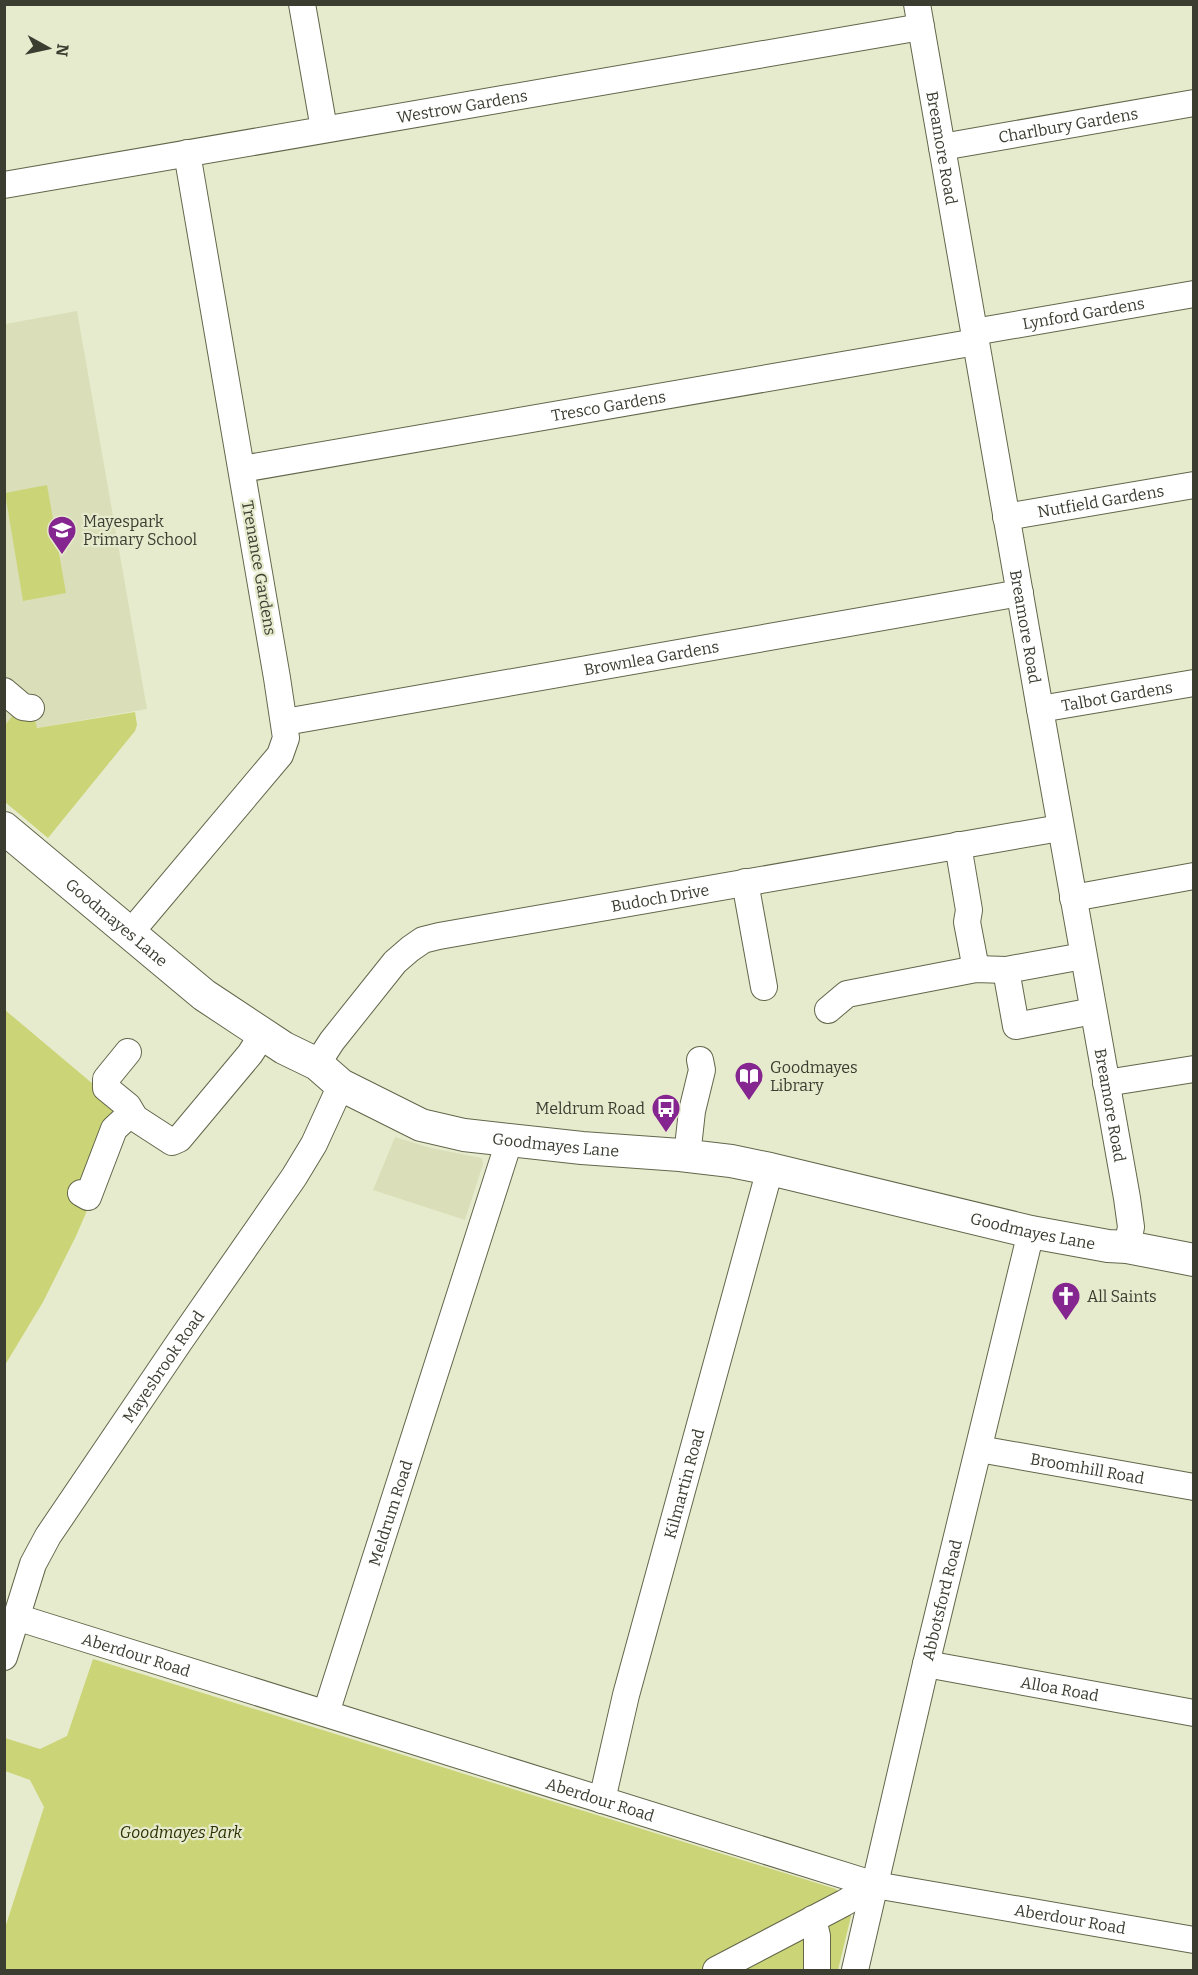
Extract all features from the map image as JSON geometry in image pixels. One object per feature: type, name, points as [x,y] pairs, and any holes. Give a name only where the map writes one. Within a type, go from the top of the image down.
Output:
[{"type":"main road","name":"Goodmayes Lane","points":[[4,828],[132,932],[204,995],[284,1048],[317,1064],[342,1085],[421,1125],[464,1135],[582,1148],[687,1156],[770,1169],[1031,1232],[1108,1246],[1127,1246],[1194,1260]]},
{"type":"street","points":[[302,4],[324,129]]},
{"type":"street","name":"Westrow Gardens","points":[[4,185],[324,129],[919,16]]},
{"type":"street","name":"Breamore Road","points":[[919,16],[1131,1227],[1127,1246]]},
{"type":"street","name":"Charlbury Gardens","points":[[942,147],[1194,103]]},
{"type":"street","name":"Trenance Gardens","points":[[132,932],[280,755],[286,738],[187,153]]},
{"type":"street","name":"Lynford Gardens","points":[[975,337],[1194,294]]},
{"type":"street","name":"Tresco Gardens","points":[[242,469],[975,337]]},
{"type":"street","name":"Nutfield Gardens","points":[[1006,517],[1194,485]]},
{"type":"street","name":"Brownlea Gardens","points":[[285,722],[1020,592]]},
{"type":"street","name":"Talbot Gardens","points":[[1040,710],[1194,683]]},
{"type":"street","points":[[4,691],[23,707],[31,708]]},
{"type":"street","name":"Budoch Drive","points":[[317,1064],[332,1041],[395,962],[423,940],[1060,828]]},
{"type":"street","points":[[958,845],[969,910],[967,922],[975,969]]},
{"type":"street","points":[[1073,898],[1194,876]]},
{"type":"street","points":[[746,882],[764,987]]},
{"type":"street","points":[[828,1010],[847,994],[975,969],[1006,970],[1083,956]]},
{"type":"street","points":[[1006,970],[1016,1026],[1093,1011]]},
{"type":"street","points":[[81,1193],[88,1197],[114,1129],[128,1116],[135,1118],[172,1142],[179,1139],[250,1054],[263,1034]]},
{"type":"street","points":[[128,1052],[106,1079],[106,1088],[128,1106],[135,1118]]},
{"type":"street","points":[[687,1156],[692,1111],[702,1070],[700,1060]]},
{"type":"street","points":[[1106,1083],[1194,1069]]},
{"type":"street","name":"Mayesbrook Road","points":[[4,1657],[33,1564],[48,1536],[294,1177],[314,1144],[342,1085]]},
{"type":"street","name":"Meldrum Road","points":[[326,1713],[506,1151],[507,1140]]},
{"type":"street","name":"Kilmartin Road","points":[[602,1800],[626,1695],[770,1169]]},
{"type":"street","name":"Abbotsford Road","points":[[855,1971],[926,1664],[1031,1232]]},
{"type":"street","name":"Broomhill Road","points":[[979,1449],[1194,1487]]},
{"type":"street","name":"Aberdour Road","points":[[16,1617],[875,1885],[1194,1940]]},
{"type":"street","name":"Alloa Road","points":[[926,1664],[1194,1713]]},
{"type":"street","points":[[716,1971],[875,1885]]},
{"type":"street","points":[[813,1919],[817,1936],[817,1971]]},
{"type":"shaded area","name":"Mayespark Primary School","points":[[77,311],[147,709],[36,728],[14,714],[5,725],[5,324]]},
{"type":"shaded area","points":[[395,1137],[431,1148],[482,1158],[483,1164],[465,1220],[373,1190]]},
{"type":"green space","points":[[47,485],[66,593],[23,601],[5,493]]},
{"type":"green space","points":[[135,712],[137,725],[135,731],[48,838],[5,802],[5,725],[14,714],[34,716],[37,728]]},
{"type":"green space","points":[[5,1010],[118,1105],[121,1132],[76,1236],[43,1302],[5,1365]]},
{"type":"green space","name":"Goodmayes Park","points":[[93,1659],[836,1889],[851,1916],[838,1970],[5,1970],[5,1928],[44,1807],[30,1780],[5,1771],[5,1738],[40,1749],[67,1736]]},
{"type":"place","name":"Mayespark Primary School","points":[[62,556]]},
{"type":"place","name":"Goodmayes Library","points":[[749,1102]]},
{"type":"place","name":"Meldrum Road","points":[[666,1134]]},
{"type":"place","name":"All Saints","points":[[1066,1322]]}]
